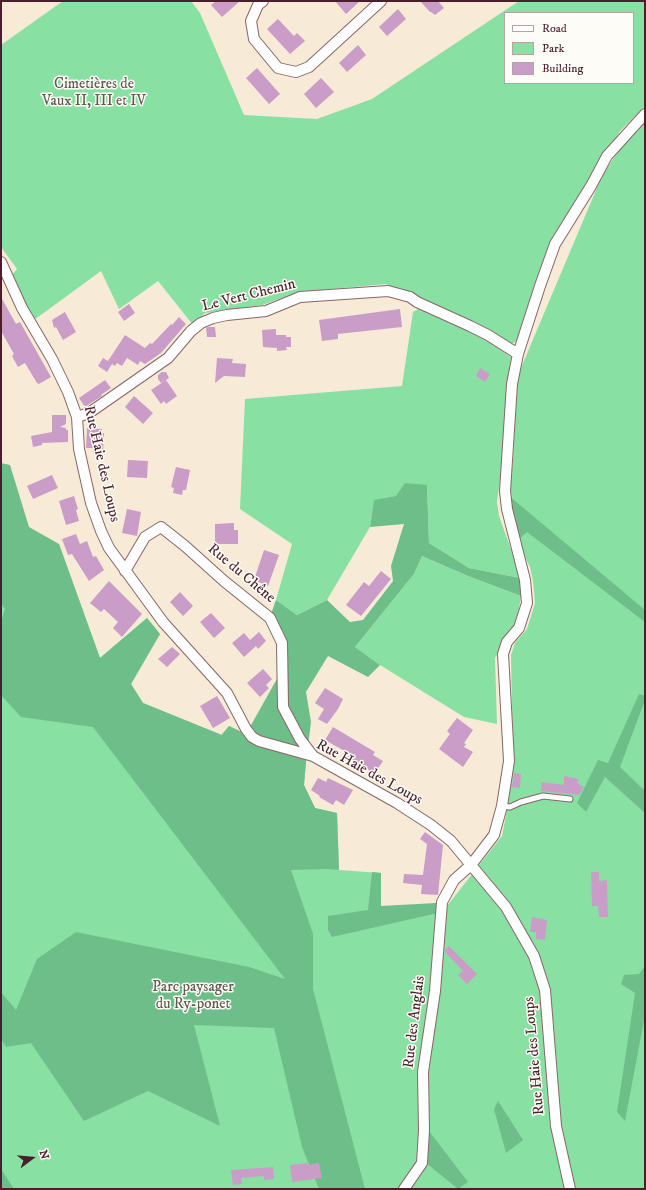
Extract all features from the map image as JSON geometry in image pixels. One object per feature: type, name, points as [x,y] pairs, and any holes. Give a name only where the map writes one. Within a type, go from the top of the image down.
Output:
[{"type":"street","points":[[263,1],[258,5],[251,21],[254,39],[278,68],[296,72],[309,67],[382,1]]},
{"type":"street","name":"Rue des Anglais","points":[[404,1189],[422,1163],[424,1130],[424,1072],[435,991],[442,902],[454,880],[471,865],[494,835],[502,806],[509,761],[503,654],[507,642],[519,628],[527,603],[525,580],[507,509],[505,491],[512,384],[518,354],[555,244],[591,186],[607,156],[645,114]]},
{"type":"street","name":"Rue Haie des Loups","points":[[1,262],[22,308],[52,359],[68,392],[77,417],[79,450],[92,503],[101,531],[109,548],[124,571],[163,622],[227,693],[246,730],[252,737],[259,741],[313,756],[397,803],[431,825],[451,841],[506,907],[534,956],[544,990],[556,1126],[570,1189]]},
{"type":"street","name":"Le Vert Chemin","points":[[77,417],[89,413],[168,358],[191,331],[202,323],[213,318],[227,315],[266,311],[300,298],[388,291],[410,297],[470,326],[518,354]]},
{"type":"street","name":"Rue du Chêne","points":[[124,571],[145,537],[156,529],[162,527],[186,546],[224,581],[270,618],[282,642],[283,707],[300,739],[313,756]]},
{"type":"lane","points":[[502,806],[510,807],[521,802],[543,796],[570,799]]},
{"type":"green space","name":"Cimetières de Vaux II, III et IV","points":[[63,1],[191,1],[200,13],[244,115],[317,119],[372,99],[519,1],[645,1],[645,106],[620,131],[553,242],[518,340],[512,344],[505,342],[463,317],[386,284],[299,292],[262,305],[205,313],[193,325],[158,281],[119,309],[101,271],[34,320],[10,277],[17,269],[1,247],[1,45]]},
{"type":"green space","name":"Parc paysager du Ry-ponet","points":[[645,111],[645,1189],[1,1189],[1,463],[25,538],[59,544],[100,658],[147,618],[160,634],[131,684],[143,703],[221,735],[229,726],[306,762],[304,785],[315,808],[337,813],[339,870],[381,873],[381,906],[447,906],[502,836],[508,805],[513,759],[511,655],[515,643],[527,629],[535,603],[530,567],[514,535],[508,495],[513,463],[518,375],[602,176]]},
{"type":"green space","points":[[418,309],[480,335],[511,357],[503,456],[497,502],[499,516],[520,578],[469,568],[429,543],[427,485],[397,496],[374,501],[370,527],[327,600],[297,615],[276,600],[292,544],[240,509],[245,399],[402,386],[413,312]]},
{"type":"green space","points":[[1,463],[10,465],[29,527],[59,544],[100,658],[147,618],[160,634],[131,684],[143,703],[222,735],[229,726],[246,734],[278,677],[282,641],[271,614],[276,600],[297,615],[327,600],[350,622],[363,620],[393,581],[391,566],[404,524],[370,527],[374,500],[396,496],[405,483],[427,485],[429,543],[469,568],[520,578],[521,596],[468,576],[422,556],[414,574],[355,647],[380,665],[368,677],[328,656],[306,692],[311,722],[304,785],[315,808],[337,813],[339,870],[291,870],[313,934],[313,989],[365,1189],[319,1189],[302,1147],[274,1028],[194,1025],[220,1126],[148,1091],[84,1121],[31,1043],[6,1047],[1,1039],[1,992],[16,1010],[37,959],[76,932],[249,967],[285,979],[93,727],[21,717],[1,695],[1,622],[5,609],[1,603]]},
{"type":"green space","points":[[508,495],[645,610],[645,622],[527,532],[519,539]]},
{"type":"green space","points":[[422,556],[468,576],[521,596],[517,621],[495,658],[497,724],[464,717],[380,665],[355,647],[414,574]]},
{"type":"green space","points":[[639,694],[645,696],[645,700],[620,767],[645,791],[645,813],[605,777],[586,812],[577,803],[598,760],[608,763]]},
{"type":"green space","points":[[372,872],[381,873],[381,906],[436,903],[438,913],[332,937],[328,930],[328,916],[368,910]]},
{"type":"green space","points":[[645,966],[645,1015],[625,1121],[617,1112],[635,993],[621,984],[624,975],[639,974]]},
{"type":"green space","points":[[498,1101],[523,1140],[506,1153],[494,1109]]},
{"type":"green space","points":[[429,1131],[468,1182],[458,1189],[425,1162]]},
{"type":"green space","points":[[1,1169],[14,1189],[1,1189]]},
{"type":"building","points":[[216,1],[240,1],[222,17],[211,5]]},
{"type":"building","points":[[335,1],[360,1],[346,14]]},
{"type":"building","points":[[420,1],[438,1],[444,8],[435,15],[430,12]]},
{"type":"building","points":[[398,9],[406,19],[387,36],[379,27]]},
{"type":"building","points":[[278,19],[294,36],[297,33],[305,41],[290,54],[267,29]]},
{"type":"building","points":[[358,45],[366,55],[347,72],[339,63]]},
{"type":"building","points":[[257,68],[280,94],[269,104],[246,78]]},
{"type":"building","points":[[321,78],[334,92],[316,108],[304,94]]},
{"type":"building","points":[[1,297],[16,324],[20,322],[51,377],[39,384],[25,363],[18,367],[12,356],[14,354],[1,331]]},
{"type":"building","points":[[129,304],[135,313],[124,321],[118,312]]},
{"type":"building","points":[[400,309],[402,327],[338,334],[338,339],[322,341],[319,320]]},
{"type":"building","points":[[65,312],[76,332],[63,340],[56,327],[54,328],[52,320]]},
{"type":"building","points":[[179,317],[186,324],[161,353],[145,364],[140,361],[138,365],[127,358],[122,366],[117,363],[115,366],[112,364],[107,372],[98,366],[103,358],[108,361],[125,335],[145,348],[150,343],[152,344]]},
{"type":"building","points":[[215,327],[216,337],[207,337],[206,328]]},
{"type":"building","points":[[276,329],[276,335],[286,335],[286,337],[291,337],[291,347],[286,347],[287,350],[277,351],[277,348],[263,347],[262,330]]},
{"type":"building","points":[[217,358],[233,359],[232,363],[246,364],[245,377],[224,376],[215,383]]},
{"type":"building","points":[[480,368],[490,374],[485,382],[476,376]]},
{"type":"building","points":[[162,372],[166,372],[169,378],[161,383],[158,379],[158,375]]},
{"type":"building","points":[[105,380],[111,388],[85,407],[79,398]]},
{"type":"building","points":[[166,380],[177,396],[166,404],[164,401],[161,404],[151,390]]},
{"type":"building","points":[[134,396],[153,413],[143,424],[125,407]]},
{"type":"building","points":[[52,415],[66,415],[66,424],[60,427],[68,430],[68,442],[42,443],[42,445],[33,447],[31,436],[52,432]]},
{"type":"building","points":[[87,428],[102,429],[102,433],[104,433],[103,452],[93,452],[93,448],[86,448]]},
{"type":"building","points":[[128,460],[148,461],[147,478],[127,477]]},
{"type":"building","points":[[176,467],[190,470],[186,490],[183,490],[182,495],[173,493],[174,488],[171,487]]},
{"type":"building","points":[[52,475],[58,488],[33,499],[27,486]]},
{"type":"building","points":[[74,496],[78,509],[76,510],[79,521],[66,525],[59,501]]},
{"type":"building","points":[[127,509],[141,512],[137,536],[122,533]]},
{"type":"building","points":[[234,523],[234,530],[238,530],[238,544],[215,544],[215,524]]},
{"type":"building","points":[[76,534],[80,544],[87,541],[93,557],[96,556],[104,570],[89,581],[72,554],[68,555],[62,539]]},
{"type":"building","points":[[264,550],[279,555],[268,586],[254,580]]},
{"type":"building","points":[[381,571],[391,579],[361,616],[346,605],[364,582],[369,586]]},
{"type":"building","points":[[109,581],[142,614],[122,637],[113,628],[118,622],[104,609],[101,612],[90,603]]},
{"type":"building","points":[[180,592],[193,606],[183,616],[170,602]]},
{"type":"building","points":[[211,613],[225,628],[214,638],[200,622]]},
{"type":"building","points":[[259,632],[266,641],[258,649],[256,646],[244,657],[232,643],[244,633],[250,640]]},
{"type":"building","points":[[172,647],[180,654],[167,667],[158,659]]},
{"type":"building","points":[[263,669],[272,679],[266,685],[269,688],[260,697],[247,683]]},
{"type":"building","points":[[325,688],[343,699],[327,724],[318,719],[324,709],[315,703]]},
{"type":"building","points":[[217,696],[230,718],[213,728],[200,706]]},
{"type":"building","points":[[457,718],[473,730],[464,743],[466,744],[464,747],[473,752],[463,767],[439,749],[450,734],[447,731]]},
{"type":"building","points":[[333,727],[375,752],[373,755],[383,761],[374,774],[366,768],[365,770],[355,765],[356,763],[347,758],[350,754],[325,740]]},
{"type":"building","points":[[514,773],[521,774],[520,788],[512,787]]},
{"type":"building","points":[[564,776],[579,779],[577,783],[584,787],[579,795],[541,791],[542,782],[564,785]]},
{"type":"building","points":[[318,778],[326,782],[328,778],[353,790],[344,805],[336,800],[333,805],[319,797],[320,796],[311,790]]},
{"type":"building","points":[[425,832],[443,845],[438,895],[421,894],[422,885],[403,883],[404,874],[423,875],[427,844],[420,839]]},
{"type":"building","points":[[591,872],[599,872],[599,881],[607,880],[608,917],[599,917],[598,906],[592,906]]},
{"type":"building","points":[[532,917],[547,920],[545,940],[536,939],[536,932],[530,932]]},
{"type":"building","points":[[449,946],[477,974],[467,984],[458,975],[463,971],[445,952]]},
{"type":"building","points":[[308,1163],[308,1165],[319,1163],[322,1178],[292,1182],[290,1165]]},
{"type":"building","points":[[273,1167],[274,1179],[264,1180],[264,1176],[241,1178],[242,1184],[233,1185],[231,1170]]}]
